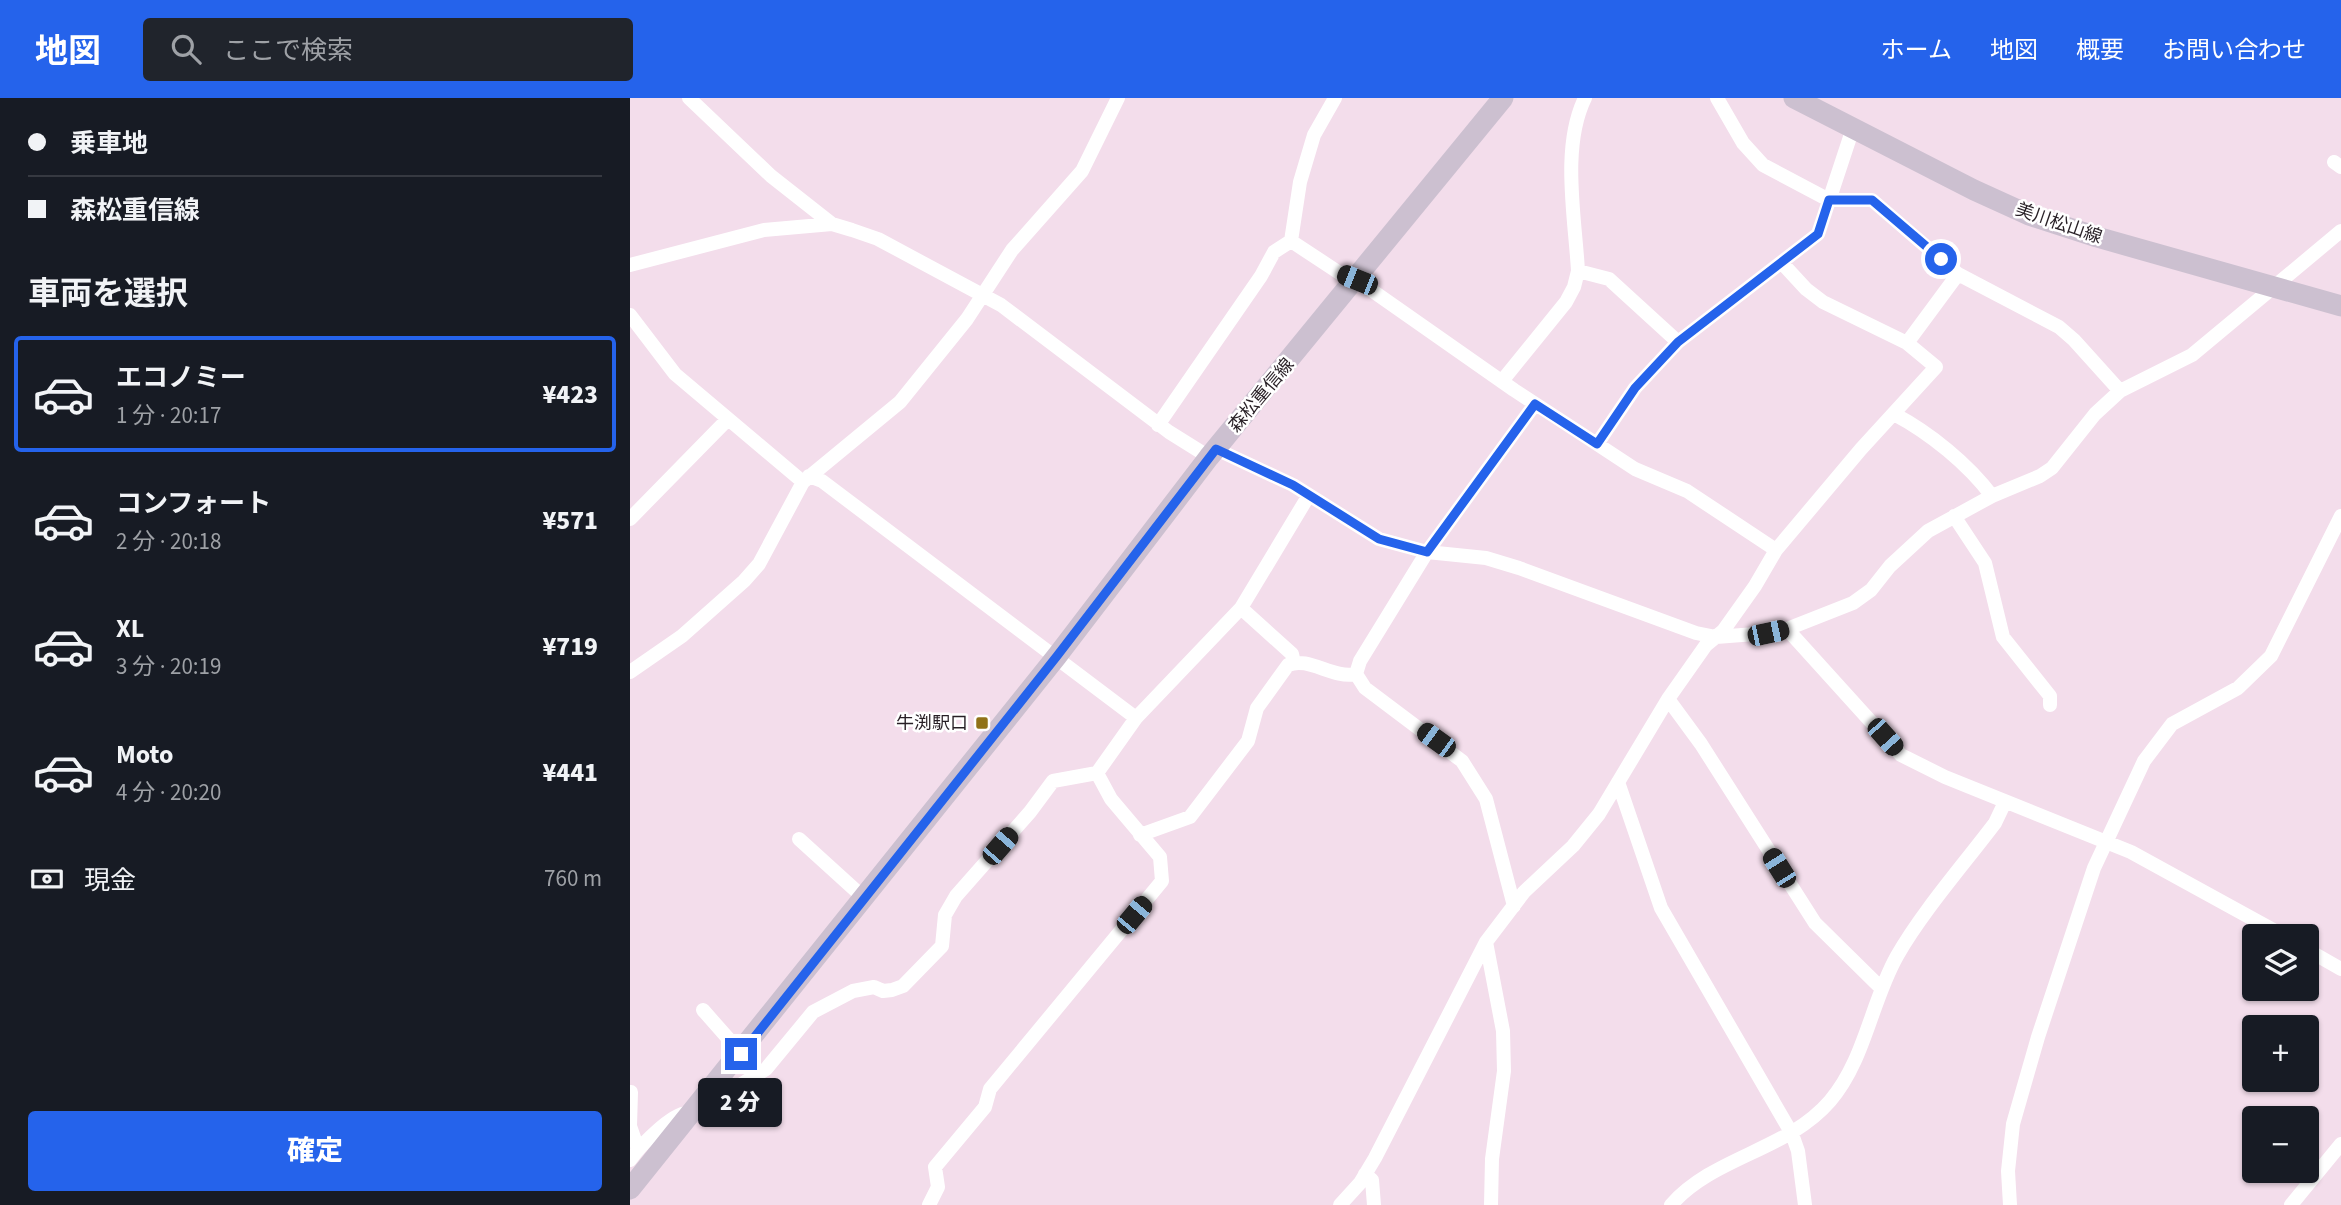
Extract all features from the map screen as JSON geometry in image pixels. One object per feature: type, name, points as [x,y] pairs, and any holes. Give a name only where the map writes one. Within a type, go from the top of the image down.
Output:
[{"type":"main road","name":"森松重信線","points":[[630,1189],[741,1054],[1057,656],[1213,453],[1503,98]]},
{"type":"main road","name":"美川松山線","points":[[1794,98],[1974,190],[2029,215],[2341,306]]},
{"type":"street","points":[[689,98],[771,176],[832,224],[877,239],[1000,305],[1158,425],[1213,453],[1309,495],[1379,539],[1427,552],[1486,558],[1696,633],[1716,637],[1787,629],[1853,603],[1871,590],[1910,546],[1954,516],[2052,468],[2095,414],[2120,391],[2175,366],[2192,355],[2341,231]]},
{"type":"street","points":[[630,672],[682,636],[744,581],[759,564],[806,479],[900,402],[967,319],[1012,250],[1082,171],[1118,98]]},
{"type":"street","points":[[1158,425],[1261,276],[1274,252],[1291,241],[1300,182],[1314,135],[1335,98]]},
{"type":"street","points":[[1502,381],[1566,302],[1574,287],[1578,271],[1571,147],[1579,110],[1585,98]]},
{"type":"street","points":[[1717,98],[1742,142],[1763,165],[1829,200],[1872,200],[1958,274],[2059,327],[2120,391]]},
{"type":"street","points":[[1597,444],[1635,388],[1678,342],[1818,234],[1853,128]]},
{"type":"street","points":[[630,265],[764,230],[832,224]]},
{"type":"street","points":[[1291,241],[1341,274],[1357,280],[1535,404],[1634,469],[1687,491],[1776,550]]},
{"type":"street","points":[[1340,1205],[1366,1174],[1486,942],[1524,892],[1573,846],[1599,814],[1668,699],[1706,645],[1716,637],[1755,586],[1776,550],[1861,449],[1936,367],[1908,343],[1823,302],[1805,289],[1782,263]]},
{"type":"street","points":[[1578,271],[1609,279],[1678,342]]},
{"type":"street","points":[[1908,343],[1958,274]]},
{"type":"street","points":[[630,315],[675,374],[728,419],[806,479],[822,481],[1136,718]]},
{"type":"street","points":[[1514,906],[1486,799],[1462,761],[1365,688],[1356,674],[1360,661],[1427,552],[1535,404]]},
{"type":"street","points":[[1894,414],[1917,426],[1982,482],[1992,496]]},
{"type":"street","points":[[630,519],[728,419]]},
{"type":"street","points":[[710,1092],[724,1095],[766,1069],[813,1012],[853,991],[874,987],[883,991],[902,986],[942,946],[945,915],[956,896],[1030,812],[1053,780],[1097,773],[1136,718],[1241,608],[1309,495]]},
{"type":"street","points":[[1954,516],[1985,563],[2003,637],[2050,696],[2050,705]]},
{"type":"street","points":[[2010,1205],[2008,1171],[2013,1124],[2042,1024],[2094,868],[2144,761],[2172,724],[2238,688],[2272,656],[2341,516]]},
{"type":"street","points":[[1241,608],[1292,654],[1294,663]]},
{"type":"street","points":[[1787,629],[1901,755],[2004,802],[2131,852],[2262,924]]},
{"type":"street","points":[[1140,835],[1190,817],[1248,741],[1256,708],[1280,674],[1294,663],[1304,663],[1342,677],[1356,674]]},
{"type":"street","points":[[1668,699],[1701,744],[1815,923],[1881,988]]},
{"type":"street","points":[[929,1205],[938,1187],[935,1167],[985,1108],[990,1089],[1162,881],[1160,857],[1111,799],[1097,773]]},
{"type":"street","points":[[1618,782],[1661,908],[1792,1134],[1798,1151],[1805,1205]]},
{"type":"street","points":[[1671,1205],[1681,1193],[1709,1174],[1792,1134],[1815,1118],[1847,1077],[1881,988],[1899,954],[1995,823],[2004,802]]},
{"type":"street","points":[[799,839],[864,898]]},
{"type":"street","points":[[1486,942],[1503,1031],[1504,1071],[1492,1159],[1491,1205]]},
{"type":"street","points":[[2319,956],[2341,968]]},
{"type":"street","points":[[702,1010],[741,1054]]},
{"type":"street","points":[[631,1092],[630,1126],[634,1154]]},
{"type":"street","points":[[634,1154],[681,1113],[694,1112]]},
{"type":"street","points":[[2291,1205],[2341,1144]]},
{"type":"street","points":[[1366,1174],[1372,1180],[1374,1205]]},
{"type":"place","name":"牛渕駅口","points":[[982,723]]},
{"type":"route","points":[[741,1054],[1057,656],[1216,449],[1293,485],[1379,539],[1427,552],[1535,404],[1597,444],[1635,388],[1678,342],[1818,234],[1829,200],[1872,200],[1941,259]]}]
